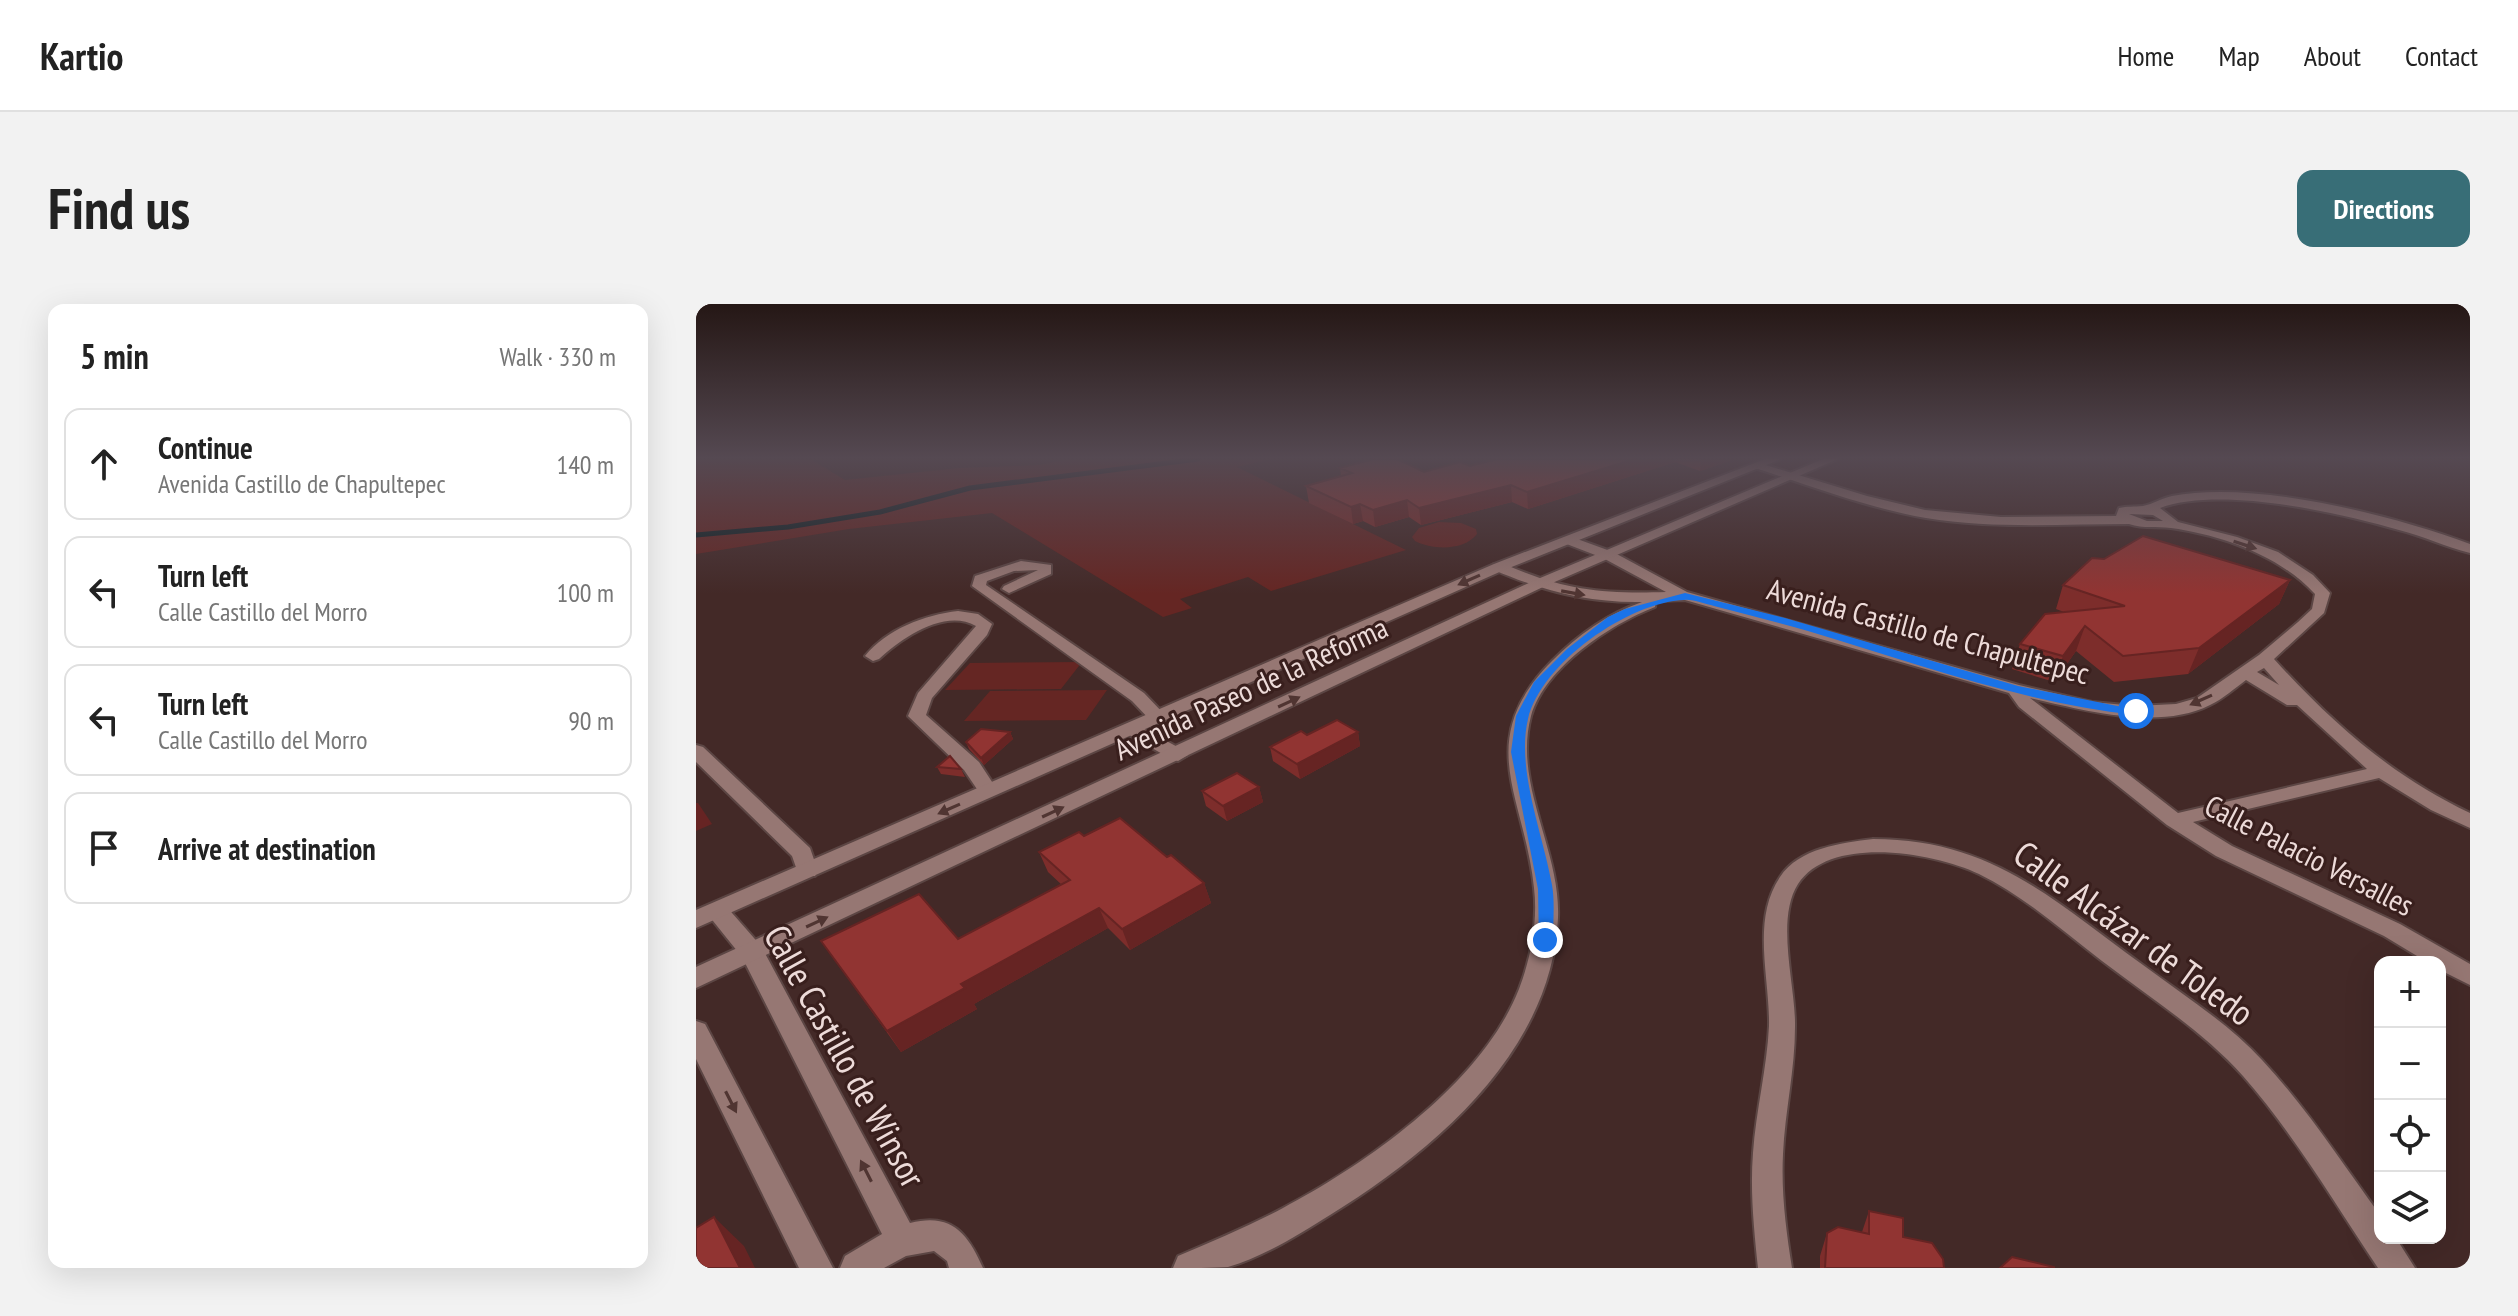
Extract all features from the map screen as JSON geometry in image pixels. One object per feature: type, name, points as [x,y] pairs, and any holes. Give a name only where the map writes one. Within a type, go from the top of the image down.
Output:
[{"type":"street","name":"Avenida Paseo de la Reforma","points":[[707,915],[1499,567],[1662,504]]},
{"type":"street","name":"Avenida Paseo de la Reforma","points":[[696,978],[1538,584],[1727,504]]},
{"type":"street","points":[[1883,504],[1927,514],[1969,518],[2126,516],[2161,504]]},
{"type":"street","points":[[2286,504],[2411,528],[2470,549]]},
{"type":"street","points":[[2126,516],[2153,526],[2172,521],[2164,514],[2146,509]]},
{"type":"street","name":"Avenida Castillo de Chapultepec","points":[[1569,540],[1608,555],[1685,596],[2015,689],[2092,707],[2136,711],[2176,709],[2203,702],[2265,659],[2319,610],[2323,593],[2310,576],[2264,551],[2170,524]]},
{"type":"street","points":[[1009,589],[1037,578],[1044,574],[1046,568],[1034,564],[1017,566],[980,579],[979,586],[1138,697],[1158,718]]},
{"type":"street","name":"Avenida Castillo de Chapultepec","points":[[1499,567],[1538,584],[1604,597],[1685,596]]},
{"type":"street","points":[[1190,1268],[1305,1214],[1412,1140],[1485,1067],[1526,1001],[1545,940],[1546,889],[1517,752],[1522,716],[1538,685],[1571,651],[1612,619],[1685,596]]},
{"type":"street","points":[[873,656],[901,632],[923,623],[967,617],[984,624],[981,632],[924,697],[917,716],[972,766],[988,791]]},
{"type":"street","points":[[2265,659],[2310,712],[2340,741],[2382,772],[2470,821]]},
{"type":"street","points":[[2245,672],[2310,712]]},
{"type":"street","name":"Calle Palacio Versalles","points":[[2015,689],[2025,703],[2174,820],[2224,851],[2392,930],[2470,976]]},
{"type":"street","points":[[1133,729],[1178,755]]},
{"type":"street","points":[[696,751],[802,853],[807,871]]},
{"type":"street","points":[[2174,820],[2382,772]]},
{"type":"street","name":"Calle Alcázar de Toledo","points":[[1775,1268],[1769,1218],[1768,1154],[1782,1027],[1777,927],[1780,897],[1793,873],[1817,857],[1856,847],[1903,847],[1940,852],[1978,865],[2013,882],[2204,1024],[2251,1066],[2289,1112],[2398,1268]]},
{"type":"street","name":"Calle Castillo de Winsor","points":[[707,915],[752,952],[902,1240]]},
{"type":"street","points":[[696,1032],[816,1268]]},
{"type":"street","points":[[857,1268],[875,1253],[902,1240],[928,1235],[949,1239],[962,1252],[966,1268]]},
{"type":"shaded area","points":[[696,504],[1312,504],[1406,550],[1271,591],[1248,577],[1180,599],[1192,608],[1163,617],[992,513],[849,529],[696,554]]},
{"type":"shaded area","points":[[1439,522],[1461,523],[1476,529],[1477,534],[1464,544],[1448,547],[1422,544],[1412,537],[1419,528]]},
{"type":"shaded area","points":[[1082,662],[1061,689],[945,690],[970,663]]},
{"type":"shaded area","points":[[1107,690],[1086,720],[964,721],[990,691]]},
{"type":"building","points":[[1345,504],[1393,504],[1373,510],[1360,504],[1351,507]]},
{"type":"building","points":[[1413,504],[1435,504],[1419,508]]},
{"type":"building","points":[[2143,536],[2290,580],[2199,648],[2123,656],[2085,626],[2063,656],[2020,644],[2045,614],[2125,606],[2063,585],[2092,558],[2104,559]]},
{"type":"building","points":[[1337,720],[1358,732],[1297,764],[1270,747],[1301,731],[1307,735]]},
{"type":"building","points":[[981,729],[1010,732],[981,758],[966,742]]},
{"type":"building","points":[[950,756],[961,769],[937,767]]},
{"type":"building","points":[[1237,773],[1259,787],[1223,806],[1202,791]]},
{"type":"building","points":[[1120,818],[1204,883],[1122,929],[1099,908],[961,984],[965,988],[887,1031],[821,941],[919,894],[958,939],[1070,880],[1039,852],[1079,832],[1084,836]]},
{"type":"building","points":[[1869,1211],[1903,1218],[1903,1237],[1932,1243],[1943,1259],[1944,1268],[1825,1268],[1827,1233],[1838,1227],[1869,1234]]},
{"type":"building","points":[[714,1217],[740,1268],[696,1268],[696,1228]]},
{"type":"building","points":[[2012,1257],[2054,1267],[2054,1268],[2000,1268]]},
{"type":"waterway","points":[[696,535],[788,527],[910,504]]},
{"type":"route","points":[[1545,940],[1546,889],[1517,752],[1522,716],[1538,685],[1571,651],[1612,619],[1629,611],[1685,596],[2015,689],[2092,707],[2136,711]]}]
